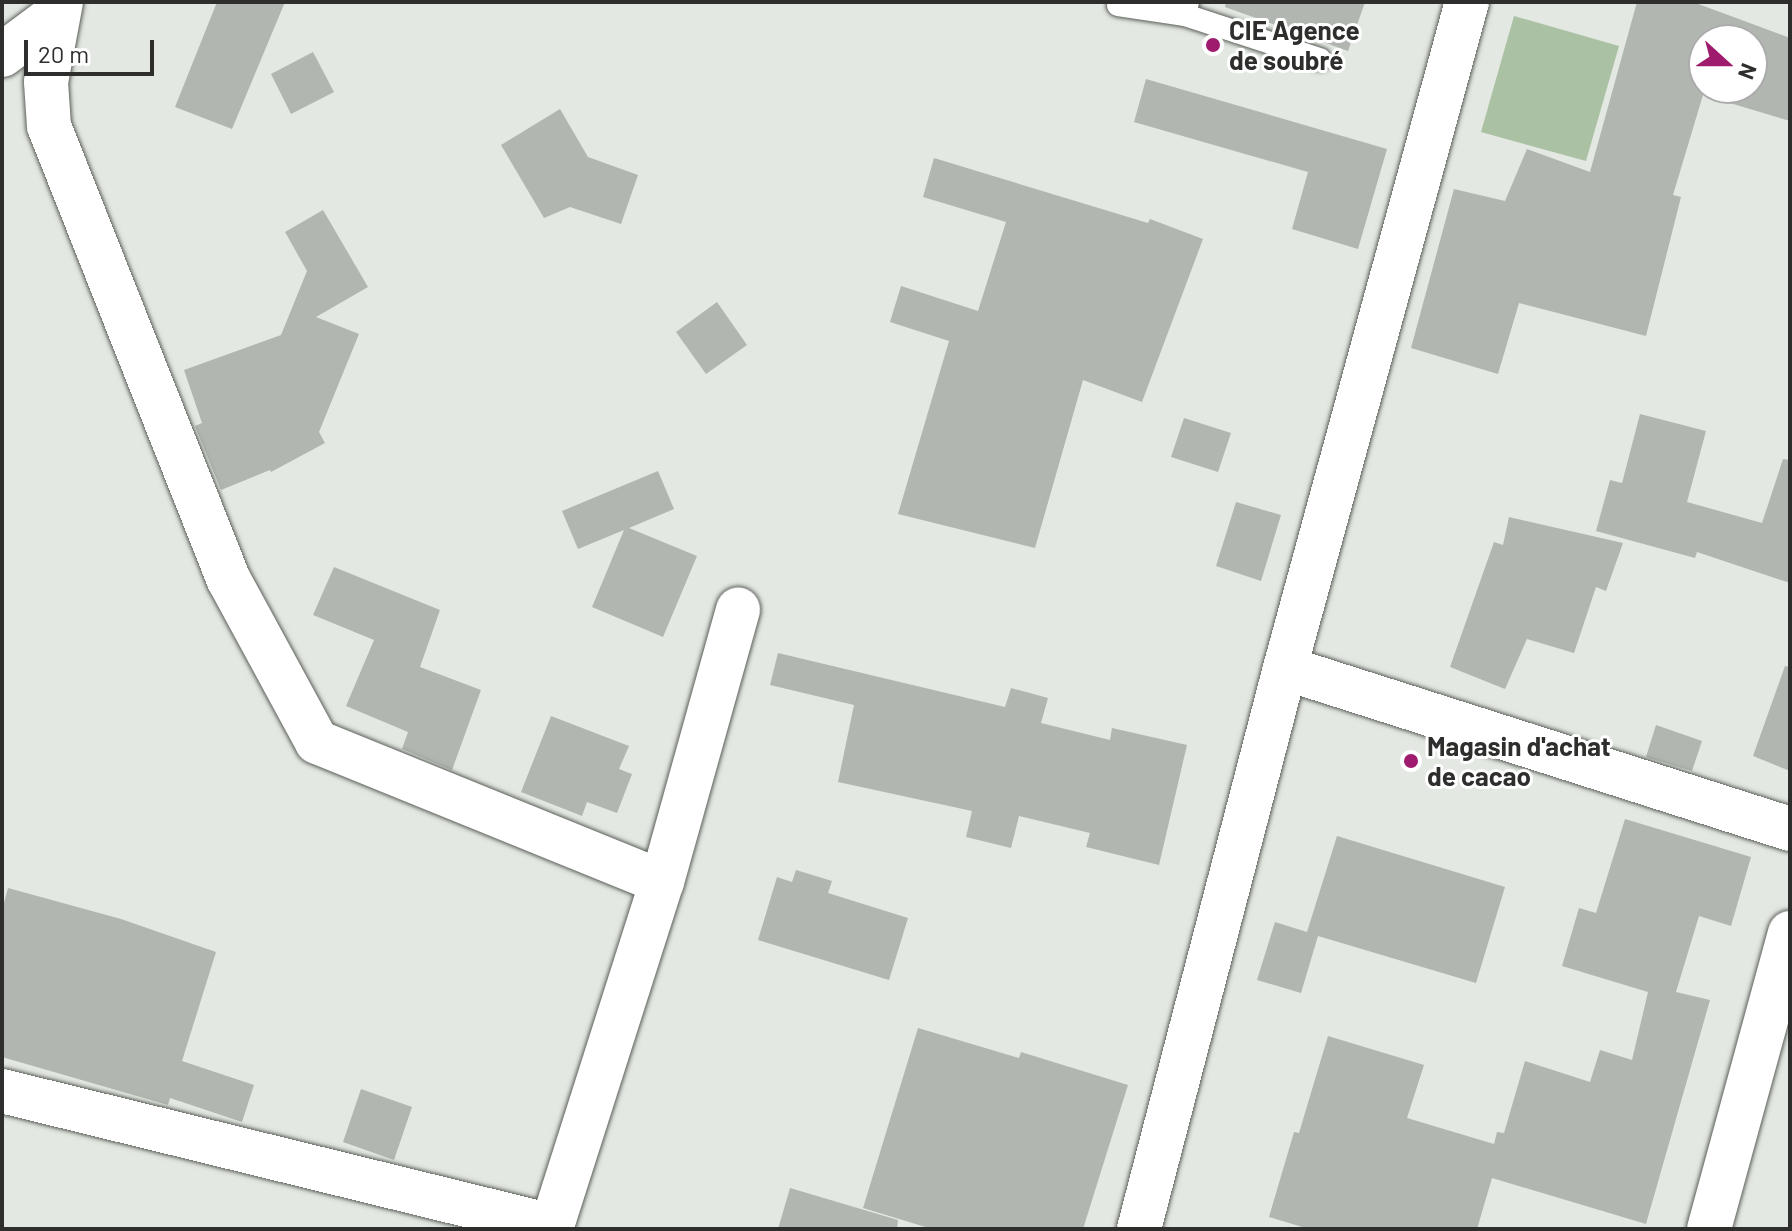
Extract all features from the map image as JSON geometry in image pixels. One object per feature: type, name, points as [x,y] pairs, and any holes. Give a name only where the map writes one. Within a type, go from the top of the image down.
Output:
[{"type":"street","points":[[1139,1229],[1285,668],[1467,2]]},
{"type":"street","points":[[2,55],[59,8]]},
{"type":"street","points":[[59,8],[46,82],[49,126],[229,580],[317,742],[662,882]]},
{"type":"street","points":[[2,1091],[552,1227],[662,882],[738,609]]},
{"type":"street","points":[[1285,668],[1790,829]]},
{"type":"street","points":[[1709,1229],[1790,933]]},
{"type":"lane","points":[[1118,5],[1186,8],[1320,59]]},
{"type":"green space","points":[[1514,16],[1619,46],[1586,161],[1481,132]]},
{"type":"building","points":[[217,2],[285,2],[232,129],[175,107]]},
{"type":"building","points":[[1226,2],[1365,2],[1348,51],[1225,7]]},
{"type":"building","points":[[1637,2],[1693,2],[1752,24],[1688,24],[1688,104],[1700,104],[1673,195],[1681,197],[1646,336],[1519,303],[1498,374],[1411,348],[1454,189],[1505,201],[1527,149],[1590,172]]},
{"type":"building","points":[[1768,30],[1790,38],[1790,121],[1733,104],[1768,104]]},
{"type":"building","points":[[313,52],[334,92],[291,114],[271,74]]},
{"type":"building","points":[[1146,79],[1387,149],[1358,249],[1292,229],[1308,172],[1134,122]]},
{"type":"building","points":[[560,109],[588,157],[638,175],[621,224],[570,207],[544,218],[501,145]]},
{"type":"building","points":[[934,158],[1148,223],[1150,219],[1203,239],[1142,402],[1083,380],[1035,548],[898,514],[949,341],[890,322],[901,286],[978,311],[1006,222],[923,197]]},
{"type":"building","points":[[323,210],[368,287],[316,317],[359,334],[319,432],[325,443],[271,472],[221,490],[195,426],[202,423],[184,370],[281,335],[307,271],[285,232]]},
{"type":"building","points":[[717,302],[747,345],[706,374],[676,332]]},
{"type":"building","points":[[1640,414],[1706,431],[1687,502],[1762,523],[1783,459],[1790,460],[1790,583],[1697,552],[1695,558],[1596,531],[1610,480],[1622,483]]},
{"type":"building","points":[[1184,418],[1231,433],[1218,472],[1171,457]]},
{"type":"building","points":[[658,471],[674,509],[629,528],[697,556],[663,637],[592,607],[624,530],[578,549],[562,511]]},
{"type":"building","points":[[1236,502],[1281,515],[1261,581],[1216,566]]},
{"type":"building","points":[[1509,517],[1623,543],[1606,591],[1596,587],[1574,653],[1527,639],[1505,689],[1450,667],[1494,542],[1503,545]]},
{"type":"building","points":[[334,567],[440,610],[420,667],[481,690],[452,770],[402,749],[408,732],[346,706],[374,640],[313,615]]},
{"type":"building","points":[[778,653],[1005,707],[1011,688],[1048,698],[1041,723],[1110,740],[1112,728],[1187,745],[1159,865],[1086,847],[1090,833],[1019,816],[1011,848],[966,837],[972,811],[838,782],[854,705],[770,685]]},
{"type":"building","points":[[1785,666],[1790,667],[1790,771],[1753,756]]},
{"type":"building","points":[[551,716],[629,746],[619,769],[632,774],[617,813],[587,802],[582,816],[521,792]]},
{"type":"building","points":[[1656,725],[1702,741],[1692,771],[1646,757]]},
{"type":"building","points":[[1625,819],[1751,857],[1731,926],[1699,916],[1676,992],[1710,1000],[1646,1224],[1492,1178],[1477,1229],[1309,1229],[1269,1217],[1294,1132],[1299,1133],[1328,1036],[1424,1065],[1407,1118],[1494,1144],[1497,1132],[1504,1133],[1525,1061],[1590,1082],[1600,1050],[1632,1060],[1648,992],[1562,966],[1579,908],[1596,913]]},
{"type":"building","points":[[1337,836],[1505,887],[1476,983],[1318,936],[1301,993],[1257,980],[1275,922],[1307,932]]},
{"type":"building","points":[[796,870],[832,881],[828,893],[908,918],[889,980],[758,940],[777,877],[792,882]]},
{"type":"building","points":[[8,888],[121,919],[216,952],[182,1061],[254,1085],[242,1122],[170,1098],[168,1105],[2,1057],[2,910]]},
{"type":"building","points":[[918,1028],[1019,1058],[1021,1052],[1128,1085],[1083,1229],[932,1229],[863,1208]]},
{"type":"building","points":[[361,1089],[412,1107],[394,1160],[343,1142]]},
{"type":"building","points":[[790,1188],[898,1220],[897,1229],[778,1229]]},
{"type":"place","name":"CIE Agence de soubré","points":[[1213,45]]},
{"type":"place","name":"Magasin d'achat de cacao","points":[[1411,761]]}]
